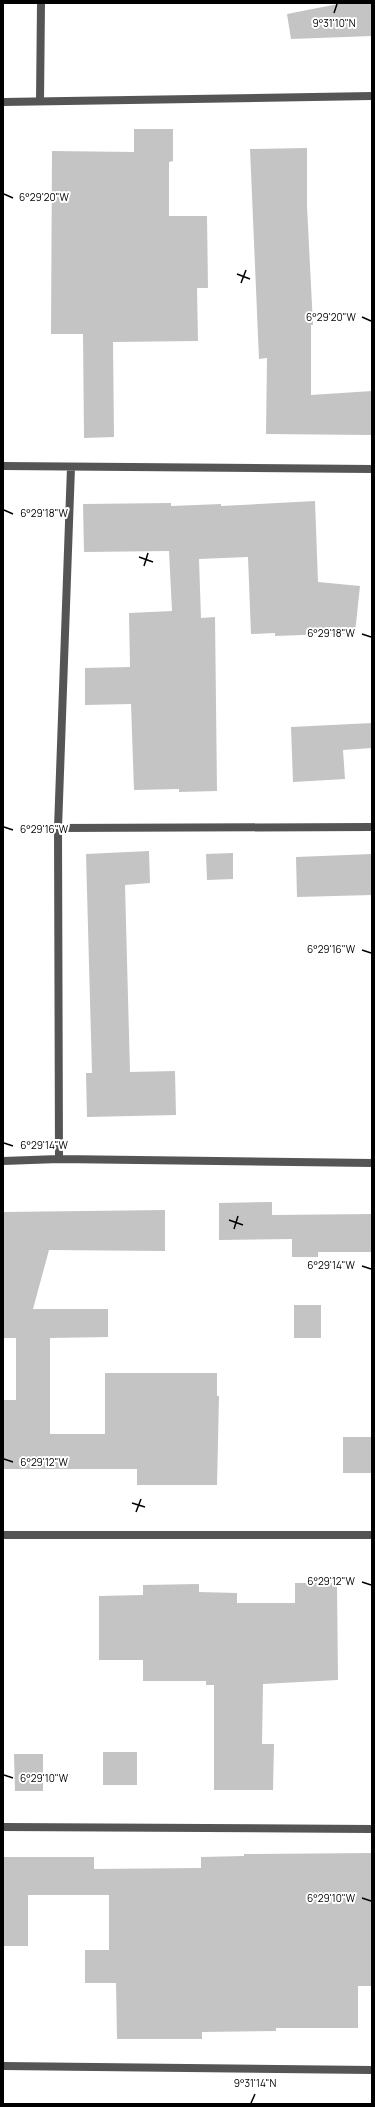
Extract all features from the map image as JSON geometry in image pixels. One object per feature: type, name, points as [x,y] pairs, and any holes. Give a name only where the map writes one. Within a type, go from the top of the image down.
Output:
[{"type":"street","points":[[40,101],[41,3]]},
{"type":"street","points":[[3,102],[372,96]]},
{"type":"street","points":[[3,466],[372,469]]},
{"type":"street","points":[[59,1159],[58,828],[71,467]]},
{"type":"street","points":[[58,828],[372,827]]},
{"type":"street","points":[[3,1160],[59,1159],[372,1163]]},
{"type":"street","points":[[3,1535],[372,1535]]},
{"type":"street","points":[[3,1827],[372,1829]]},
{"type":"street","points":[[3,2066],[372,2070]]},
{"type":"building","points":[[343,3],[372,3],[372,36],[291,39],[287,14]]},
{"type":"building","points":[[134,129],[173,129],[173,161],[169,162],[169,216],[207,216],[208,288],[197,288],[198,341],[113,342],[114,437],[84,438],[83,334],[51,334],[52,151],[134,152]]},
{"type":"building","points":[[307,148],[307,206],[313,325],[311,325],[311,395],[372,391],[372,435],[266,434],[267,358],[259,359],[250,149]]},
{"type":"building","points":[[315,501],[318,582],[360,586],[355,633],[275,636],[275,633],[251,634],[248,557],[199,559],[201,618],[215,617],[217,791],[179,792],[179,789],[134,790],[131,704],[85,705],[85,668],[130,667],[129,613],[172,611],[169,551],[84,552],[83,504],[171,503],[171,506],[221,504],[221,506]]},
{"type":"building","points":[[372,723],[372,748],[343,750],[345,779],[293,782],[291,727]]},
{"type":"building","points":[[149,851],[150,883],[125,885],[130,1072],[175,1071],[176,1115],[87,1117],[86,1073],[92,1073],[86,854]]},
{"type":"building","points":[[233,853],[233,879],[207,880],[206,854]]},
{"type":"building","points":[[372,854],[372,895],[297,897],[296,857]]},
{"type":"building","points":[[272,1202],[272,1215],[372,1214],[372,1252],[318,1252],[318,1257],[292,1257],[292,1239],[219,1240],[219,1203]]},
{"type":"building","points":[[165,1210],[165,1251],[49,1250],[33,1309],[108,1309],[108,1337],[50,1338],[50,1434],[105,1434],[105,1373],[217,1373],[217,1396],[219,1396],[217,1485],[137,1485],[137,1469],[3,1469],[3,1400],[16,1400],[16,1338],[3,1338],[3,1212]]},
{"type":"building","points":[[294,1305],[321,1305],[321,1338],[294,1338]]},
{"type":"building","points":[[343,1437],[372,1437],[372,1473],[343,1473]]},
{"type":"building","points":[[295,1583],[337,1583],[338,1680],[263,1684],[262,1744],[274,1744],[273,1790],[214,1790],[214,1685],[206,1685],[206,1681],[143,1681],[143,1660],[99,1660],[99,1596],[143,1595],[143,1585],[199,1584],[199,1592],[237,1593],[237,1603],[295,1603]]},
{"type":"building","points":[[103,1752],[137,1752],[137,1785],[103,1785]]},
{"type":"building","points":[[14,1754],[43,1754],[43,1791],[15,1791]]},
{"type":"building","points":[[372,1853],[372,1986],[358,1986],[358,2028],[276,2028],[276,2031],[202,2032],[202,2039],[117,2039],[116,1983],[85,1983],[85,1950],[109,1950],[109,1895],[28,1895],[28,1946],[3,1946],[3,1857],[94,1857],[94,1869],[201,1868],[201,1857],[244,1856],[244,1854]]}]
